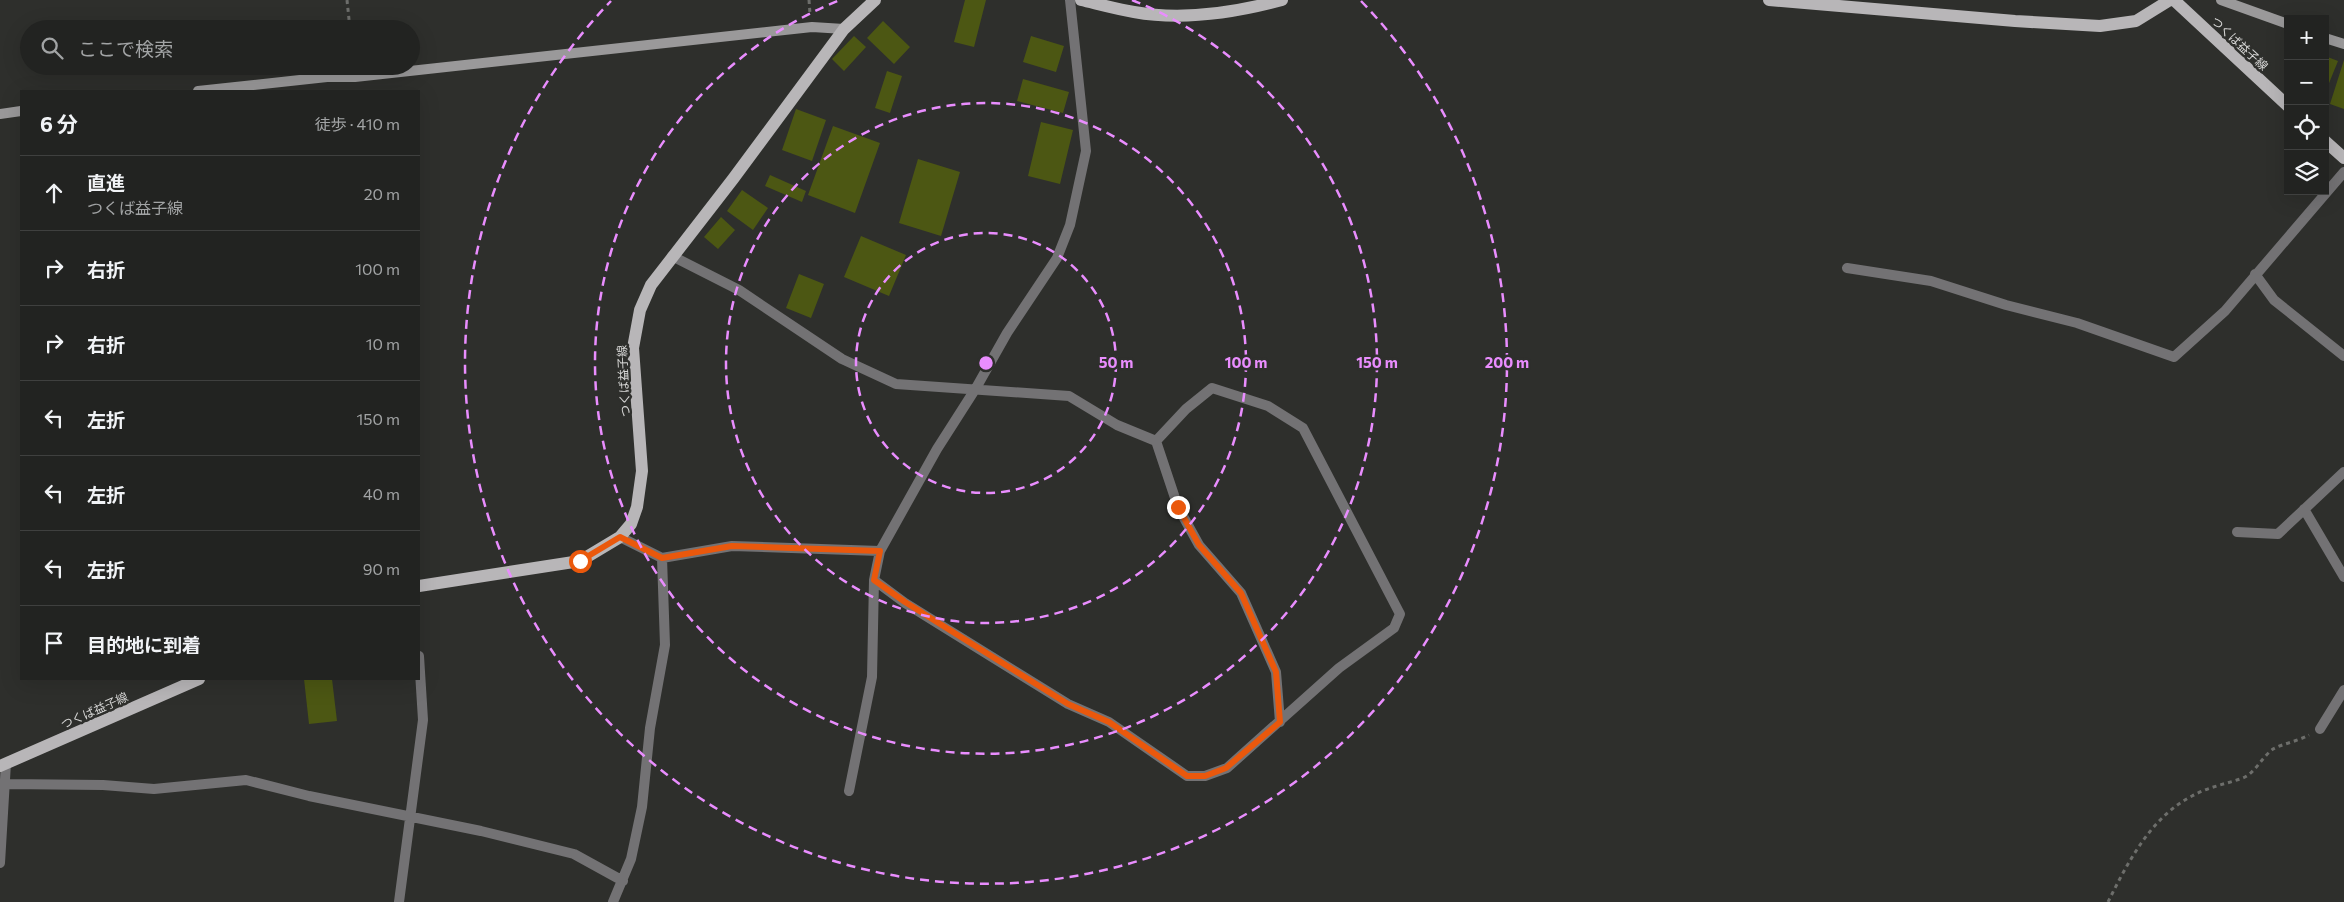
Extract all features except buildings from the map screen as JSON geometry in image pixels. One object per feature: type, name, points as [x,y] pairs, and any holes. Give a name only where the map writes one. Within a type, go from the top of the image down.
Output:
[{"type":"main road","name":"つくば益子線","points":[[420,586],[580,561],[620,537],[631,524],[637,507],[642,471],[633,348],[640,310],[650,285],[733,180],[844,29],[875,0]]},
{"type":"main road","points":[[1081,0],[1134,12],[1180,16],[1246,10],[1282,0]]},
{"type":"main road","name":"つくば益子線","points":[[1769,0],[2015,21],[2100,26],[2136,21],[2172,0],[2287,105]]},
{"type":"main road","points":[[2329,144],[2344,158]]},
{"type":"main road","name":"つくば益子線","points":[[3,764],[197,680]]},
{"type":"street","points":[[849,791],[872,678],[874,580],[880,551],[937,449],[976,388],[1007,333],[1057,258],[1070,225],[1086,151],[1070,0]]},
{"type":"street","points":[[2221,0],[2284,23]]},
{"type":"street","points":[[420,70],[812,27],[844,29]]},
{"type":"street","points":[[2329,39],[2344,44]]},
{"type":"street","points":[[207,90],[327,76],[355,77],[373,75]]},
{"type":"street","points":[[0,114],[20,111]]},
{"type":"street","points":[[1846,268],[1931,282],[2006,305],[2077,323],[2174,357],[2225,311],[2344,172]]},
{"type":"street","points":[[672,256],[740,290],[842,359],[896,384],[976,388],[1070,396],[1117,425],[1156,441],[1178,507],[1199,545],[1241,593],[1276,672],[1280,722]]},
{"type":"street","points":[[2255,274],[2274,300],[2344,356]]},
{"type":"street","points":[[874,580],[905,602],[1068,704],[1109,722],[1187,776],[1205,776],[1226,768],[1339,668],[1394,628],[1400,614],[1303,428],[1268,406],[1212,388],[1186,409],[1156,441]]},
{"type":"street","points":[[2237,532],[2278,534],[2344,472]]},
{"type":"street","points":[[2304,509],[2344,578]]},
{"type":"street","points":[[620,537],[662,558],[732,546],[880,551]]},
{"type":"street","points":[[613,902],[631,859],[642,807],[650,728],[665,645],[662,558]]},
{"type":"street","points":[[399,902],[423,720],[420,672]]},
{"type":"street","points":[[2320,729],[2344,690]]},
{"type":"street","points":[[0,862],[6,784],[3,764]]},
{"type":"street","points":[[6,784],[103,785],[154,789],[246,780],[309,796],[574,854],[623,881]]},
{"type":"path","points":[[347,0],[349,20]]},
{"type":"path","points":[[2108,902],[2125,866],[2158,822],[2174,806],[2194,794],[2245,777],[2274,749],[2296,742],[2320,729]]},
{"type":"route","points":[[580,561],[620,537],[662,558],[732,546],[880,551],[874,580],[905,602],[1068,704],[1109,722],[1187,776],[1205,776],[1226,768],[1280,722],[1276,672],[1241,593],[1199,545],[1178,507]]}]
